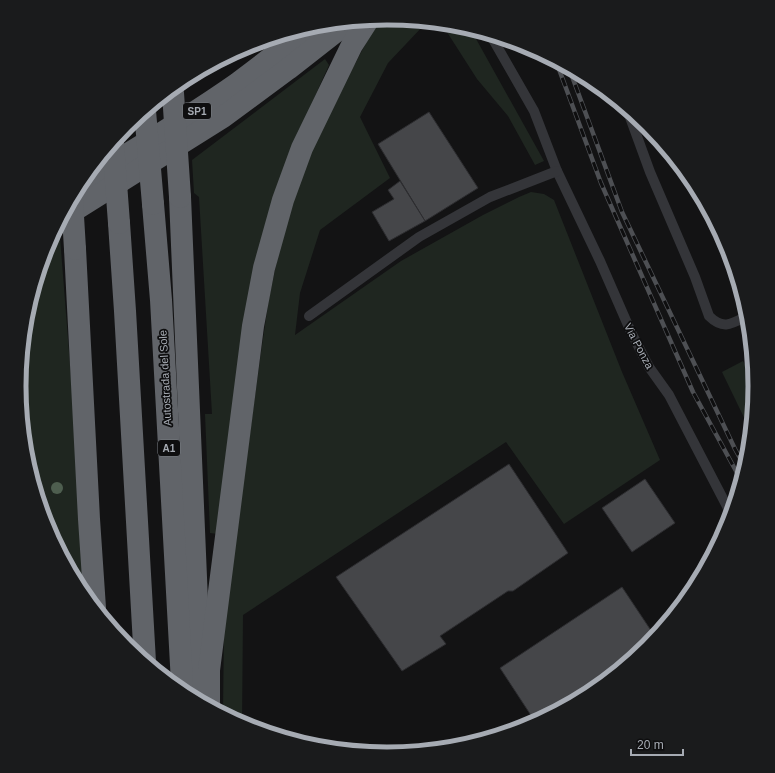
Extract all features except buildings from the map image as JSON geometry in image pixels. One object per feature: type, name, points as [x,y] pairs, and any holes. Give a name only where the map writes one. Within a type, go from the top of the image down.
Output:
[{"type":"highway","points":[[208,701],[209,670],[253,326],[264,268],[283,200],[302,148],[352,45],[364,26]]},
{"type":"highway","name":"SP1","points":[[71,213],[223,117],[340,28]]},
{"type":"highway","name":"SP1","points":[[95,175],[205,106],[261,66],[298,36]]},
{"type":"highway","points":[[172,96],[180,197],[198,625],[193,691]]},
{"type":"highway","name":"Autostrada del Sole","points":[[146,118],[161,300],[181,683]]},
{"type":"highway","points":[[114,151],[125,311],[145,654]]},
{"type":"highway","points":[[73,209],[94,597]]},
{"type":"lane","name":"Via Ponza","points":[[494,41],[534,111],[557,171],[600,261],[631,332],[649,367],[669,395],[728,508]]},
{"type":"lane","points":[[632,121],[650,172],[695,277],[709,316],[720,324],[730,324],[742,318]]},
{"type":"lane","points":[[309,316],[418,237],[490,197],[557,171]]},
{"type":"shaded area","points":[[378,25],[422,27],[388,63],[360,117],[390,178],[320,230],[300,293],[295,335],[401,261],[483,215],[519,197],[531,192],[544,194],[554,200],[622,372],[660,460],[564,524],[506,442],[243,615],[242,717],[223,708],[224,625],[269,298],[285,224],[313,145],[369,37]]},
{"type":"shaded area","points":[[446,30],[474,36],[544,161],[535,165],[508,116],[477,79]]},
{"type":"shaded area","points":[[325,59],[329,65],[302,125],[218,534],[210,533],[205,414],[212,414],[199,197],[194,193],[192,160]]},
{"type":"shaded area","points":[[60,237],[87,586],[63,546],[45,503],[33,457],[27,410],[27,363],[33,316],[45,270]]},
{"type":"shaded area","points":[[743,361],[748,370],[747,423],[722,372]]},
{"type":"railway","points":[[559,68],[601,183],[693,392],[738,475]]},
{"type":"railway","points":[[572,75],[622,212],[741,460]]}]
